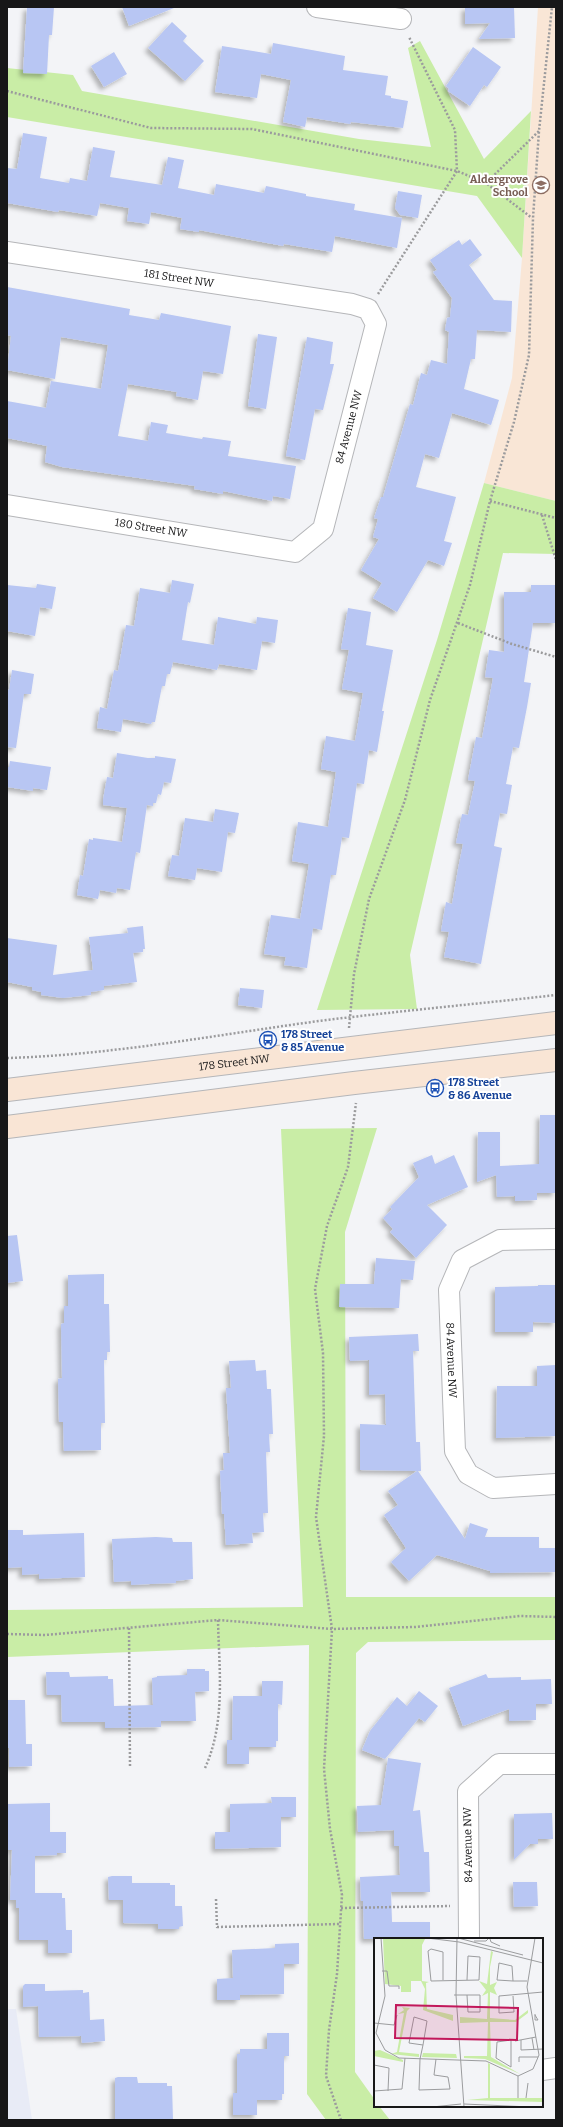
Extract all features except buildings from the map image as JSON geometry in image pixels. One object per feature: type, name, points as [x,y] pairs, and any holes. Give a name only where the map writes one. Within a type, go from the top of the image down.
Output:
[{"type":"main road","name":"178 Street NW","points":[[7,1090],[556,1023]]},
{"type":"main road","points":[[7,1127],[354,1083],[556,1060]]},
{"type":"street","points":[[317,7],[401,20]]},
{"type":"street","name":"181 Street NW","points":[[7,252],[360,307]]},
{"type":"street","name":"84 Avenue NW","points":[[294,552],[323,530],[376,324],[360,307]]},
{"type":"street","name":"180 Street NW","points":[[7,505],[294,552]]},
{"type":"street","name":"84 Avenue NW","points":[[556,1239],[500,1240],[462,1260],[449,1290],[455,1452],[468,1474],[493,1488],[556,1484]]},
{"type":"street","name":"84 Avenue NW","points":[[469,1938],[468,1792],[499,1764],[556,1764]]},
{"type":"street","points":[[543,2070],[556,2068]]},
{"type":"path","points":[[360,307],[458,171],[455,130],[401,20]]},
{"type":"path","points":[[7,91],[151,128],[252,129],[458,171],[486,183],[533,218]]},
{"type":"path","points":[[486,183],[539,131]]},
{"type":"path","points":[[490,501],[556,518]]},
{"type":"path","points":[[542,514],[556,560]]},
{"type":"path","points":[[458,623],[512,644],[556,657]]},
{"type":"path","points":[[7,1058],[36,1057],[120,1049],[321,1021],[556,995]]},
{"type":"path","points":[[7,1634],[45,1635],[218,1620],[332,1629],[415,1628],[520,1616],[556,1617]]},
{"type":"path","points":[[205,1768],[212,1752],[218,1729],[218,1620]]},
{"type":"path","points":[[129,1628],[130,1766]]},
{"type":"path","points":[[216,1899],[216,1927],[340,1924]]},
{"type":"path","points":[[341,1908],[469,1906]]},
{"type":"shaded area","name":"Aldergrove School","points":[[538,7],[556,7],[556,501],[484,483],[512,378],[522,258]]},
{"type":"shaded area","points":[[7,2009],[16,2009],[32,2120],[7,2120]]},
{"type":"green space","points":[[420,41],[484,159],[531,111],[522,258],[477,196],[7,117],[7,68],[73,75],[82,91],[359,139],[431,147],[408,48]]},
{"type":"green space","points":[[484,483],[556,501],[556,554],[503,553],[410,955],[417,1009],[317,1010],[437,640]]},
{"type":"green space","points":[[377,1128],[345,1232],[346,1597],[556,1597],[556,1640],[368,1642],[356,1653],[355,2072],[374,2099],[374,2107],[380,2107],[390,2120],[326,2120],[307,2094],[309,1645],[7,1657],[7,1610],[303,1607],[281,1129]]},
{"type":"place","name":"Aldergrove School","points":[[541,185]]},
{"type":"place","name":"178 Street & 85 Avenue","points":[[268,1040]]},
{"type":"place","name":"178 Street & 86 Avenue","points":[[435,1088]]}]
